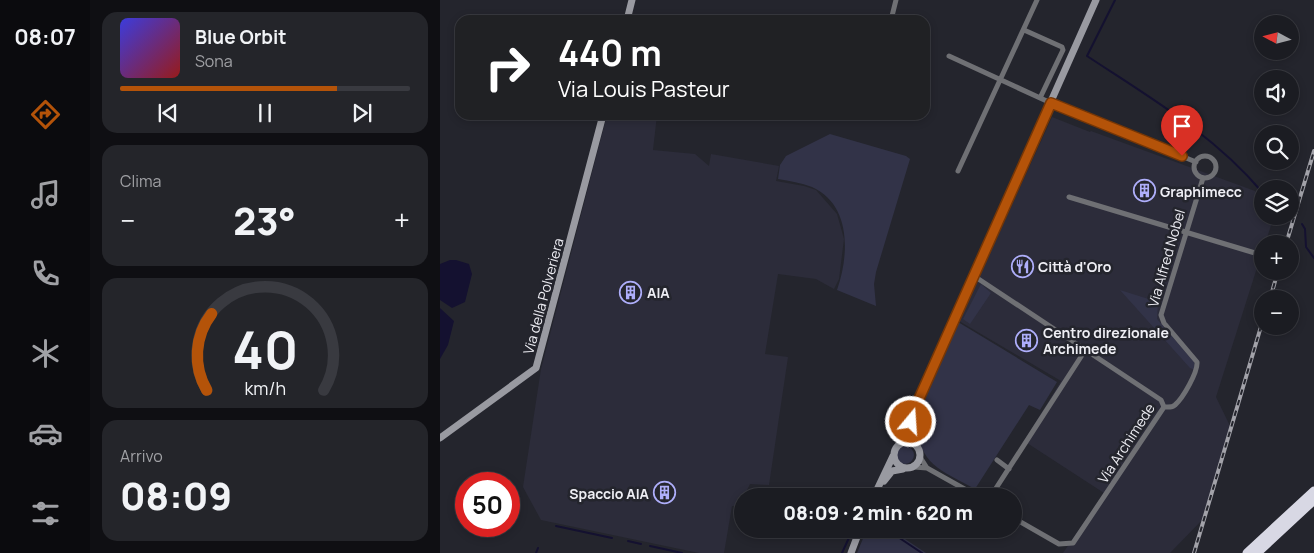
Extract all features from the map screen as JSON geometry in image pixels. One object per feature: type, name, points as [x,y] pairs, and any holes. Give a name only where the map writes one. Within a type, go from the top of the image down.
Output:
[{"type":"highway","points":[[1247,553],[1314,491]]},
{"type":"highway","points":[[1257,553],[1314,500]]},
{"type":"main road","points":[[628,15],[632,0]]},
{"type":"main road","points":[[879,488],[892,471],[914,467],[920,457],[911,432],[911,422],[918,401],[1096,0]]},
{"type":"main road","name":"Via della Polveriera","points":[[440,438],[536,369],[602,120]]},
{"type":"main road","points":[[878,488],[894,456],[895,450],[902,443],[907,420],[918,401]]},
{"type":"main road","points":[[902,443],[912,443],[918,448]]},
{"type":"main road","points":[[894,456],[898,466],[905,469]]},
{"type":"main road","points":[[851,553],[857,538]]},
{"type":"street","points":[[892,15],[896,0]]},
{"type":"street","points":[[958,171],[1037,0]]},
{"type":"street","points":[[1024,30],[1062,47],[1063,50],[1040,98]]},
{"type":"street","points":[[949,56],[1051,103],[1196,162]]},
{"type":"street","points":[[1204,156],[1214,161],[1215,171],[1210,176],[1203,178],[1195,172],[1196,162],[1204,156]]},
{"type":"street","name":"Via Alfred Nobel","points":[[1164,407],[1170,408],[1177,404],[1196,373],[1198,366],[1194,357],[1164,323],[1161,315],[1203,178]]},
{"type":"street","points":[[1069,197],[1254,253]]},
{"type":"street","name":"Via Archimede","points":[[974,276],[1162,400],[1164,407],[1076,541],[1068,545],[1059,544],[1022,523]]},
{"type":"street","points":[[997,488],[1086,350]]},
{"type":"street","points":[[920,457],[927,468]]},
{"type":"street","points":[[997,460],[1010,469]]},
{"type":"street","points":[[914,467],[927,468],[963,488]]},
{"type":"shaded area","points":[[1052,117],[1254,191],[1254,225],[1271,225],[1268,235],[1254,235],[1254,277],[1216,397],[1231,428],[1205,517],[1170,553],[1063,553],[1104,493],[1024,441],[1061,381],[959,321]]},
{"type":"shaded area","name":"AIA","points":[[606,120],[656,120],[653,150],[695,154],[709,166],[711,154],[779,166],[776,181],[816,190],[837,214],[844,239],[839,279],[834,289],[816,279],[778,274],[765,354],[788,357],[769,485],[750,484],[748,488],[734,488],[734,506],[732,506],[724,553],[699,553],[541,520],[523,487],[541,369]]},
{"type":"shaded area","points":[[830,134],[906,156],[910,159],[876,272],[874,284],[876,306],[837,290],[844,262],[845,247],[841,219],[834,206],[825,195],[812,187],[778,179],[780,165],[786,156]]},
{"type":"shaded area","points":[[450,260],[469,264],[472,274],[465,302],[452,308],[440,300],[440,264]]},
{"type":"shaded area","points":[[981,284],[991,293],[970,324],[963,319]]},
{"type":"shaded area","points":[[1120,290],[1158,302],[1157,319],[1194,362],[1195,370],[1190,368]]},
{"type":"shaded area","points":[[440,308],[454,321],[448,345],[440,359]]},
{"type":"shaded area","points":[[958,322],[1057,382],[1040,410],[1029,405],[976,488],[942,471],[927,457],[918,435],[916,420]]},
{"type":"shaded area","points":[[905,446],[913,451],[914,455],[909,463],[905,464],[897,459],[896,455],[901,447]]},
{"type":"shaded area","points":[[863,538],[904,538],[926,553],[857,553]]},
{"type":"waterway","points":[[1115,0],[1087,56],[1157,102],[1201,134],[1223,152],[1254,183]]},
{"type":"waterway","points":[[1302,224],[1305,229],[1306,247],[1314,258]]},
{"type":"waterway","points":[[556,526],[612,538]]},
{"type":"waterway","points":[[842,553],[849,538]]},
{"type":"waterway","points":[[900,538],[922,553]]},
{"type":"waterway","points":[[628,541],[641,544]]},
{"type":"waterway","points":[[650,546],[682,553]]},
{"type":"waterway","points":[[536,553],[538,548]]},
{"type":"railway","points":[[1289,235],[1314,151]]},
{"type":"railway","points":[[1273,290],[1275,280]]},
{"type":"railway","points":[[1194,553],[1258,335]]},
{"type":"place","name":"Graphimecc","points":[[1144,191]]},
{"type":"place","name":"Città d'Oro","points":[[1022,266]]},
{"type":"place","name":"AIA","points":[[631,292]]},
{"type":"place","name":"Centro direzionale Archimede","points":[[1027,340]]},
{"type":"place","name":"Spaccio AIA","points":[[665,493]]},
{"type":"route","points":[[911,422],[918,401],[1051,103],[1182,156]]}]
